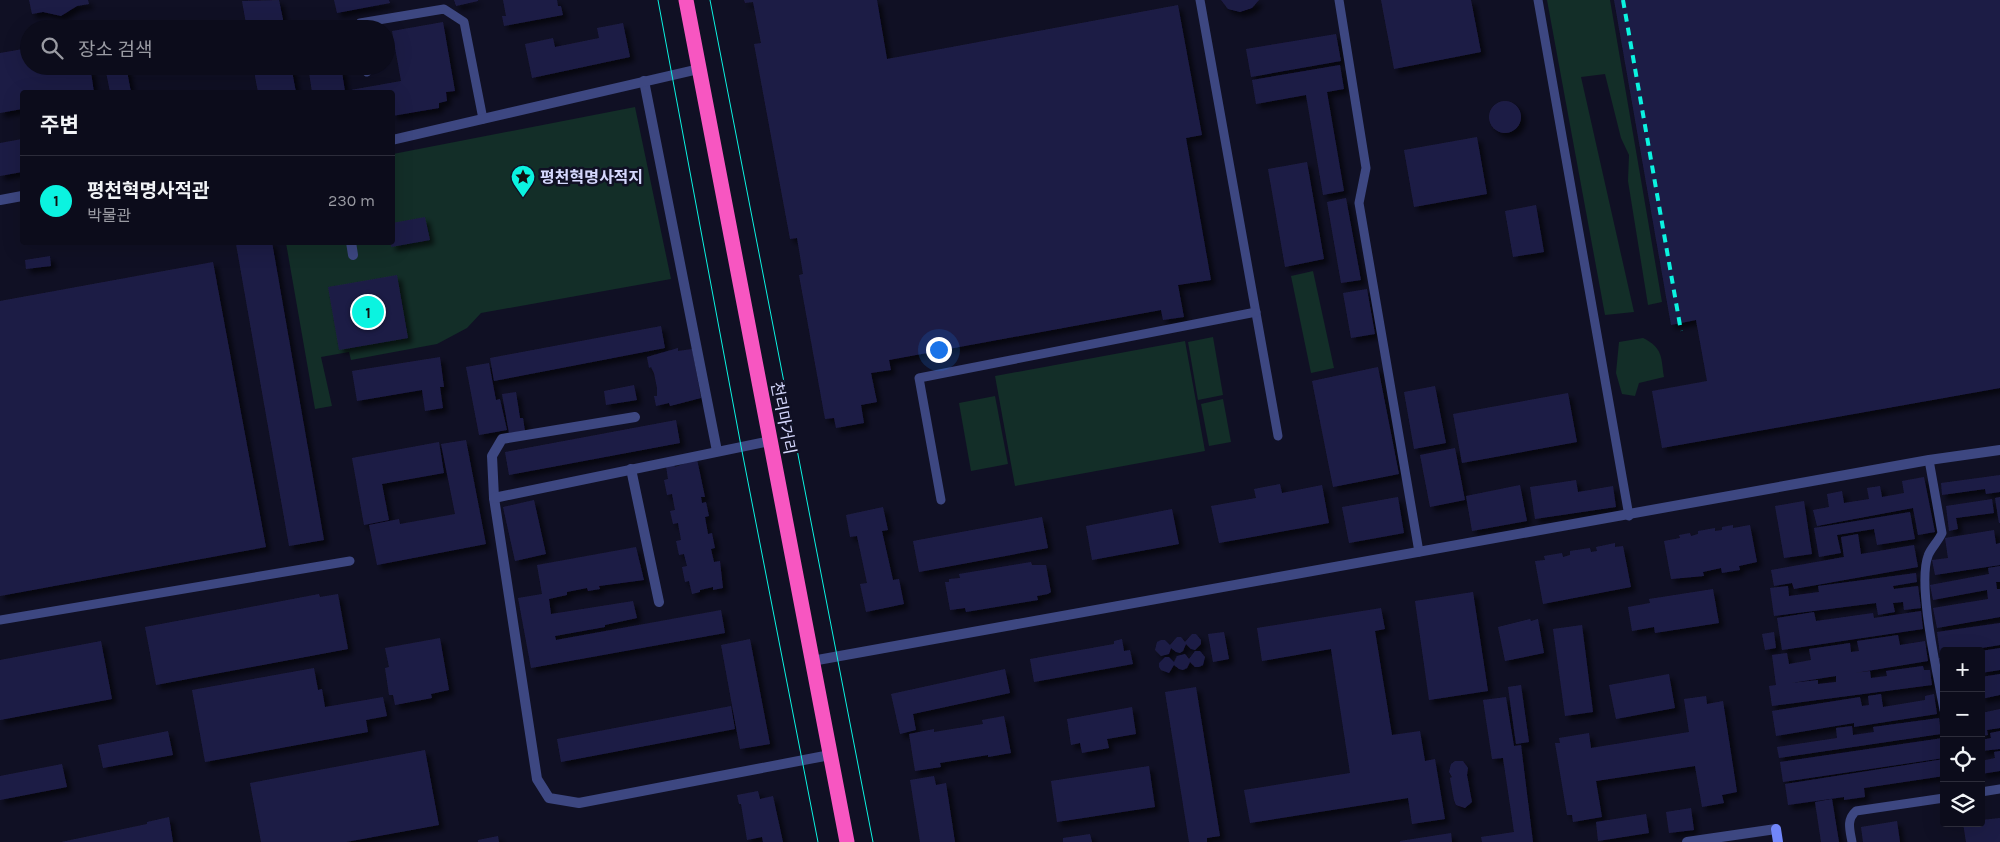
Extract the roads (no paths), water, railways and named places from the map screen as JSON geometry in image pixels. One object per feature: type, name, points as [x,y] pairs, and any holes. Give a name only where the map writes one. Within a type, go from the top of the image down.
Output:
[{"type":"highway","name":"천리마거리","points":[[686,0],[847,842]]},
{"type":"street","points":[[395,139],[699,69]]},
{"type":"street","points":[[644,81],[717,451]]},
{"type":"street","points":[[0,200],[20,196]]},
{"type":"street","points":[[351,245],[353,255]]},
{"type":"street","points":[[635,417],[502,439],[492,456],[494,498],[538,779],[549,798],[579,803],[830,755]]},
{"type":"street","points":[[494,498],[770,440]]},
{"type":"street","points":[[812,661],[1629,516],[1929,460],[2000,450]]},
{"type":"street","points":[[631,469],[659,602]]},
{"type":"street","points":[[1687,842],[1776,829],[1778,842]]},
{"type":"lane","points":[[1200,0],[1278,436]]},
{"type":"lane","points":[[1339,0],[1366,168],[1358,202],[1419,552]]},
{"type":"lane","points":[[1538,0],[1629,516]]},
{"type":"lane","points":[[373,20],[444,9],[464,22],[483,119]]},
{"type":"lane","points":[[941,500],[919,378],[1256,312]]},
{"type":"lane","points":[[1929,460],[1942,533],[1937,544],[1928,554],[1925,570],[1925,598],[1941,692]]},
{"type":"lane","points":[[0,620],[350,561]]},
{"type":"lane","points":[[1985,791],[2000,789]]},
{"type":"lane","points":[[1852,842],[1849,823],[1851,815],[1856,811],[1940,799]]},
{"type":"tram line","points":[[658,0],[741,446],[818,842]]},
{"type":"tram line","points":[[710,0],[873,842]]},
{"type":"railway","points":[[1623,0],[1681,331]]},
{"type":"place","name":"평천혁명사적지","points":[[523,198]]},
{"type":"place","name":"평천혁명사적관","points":[[368,312]]}]
